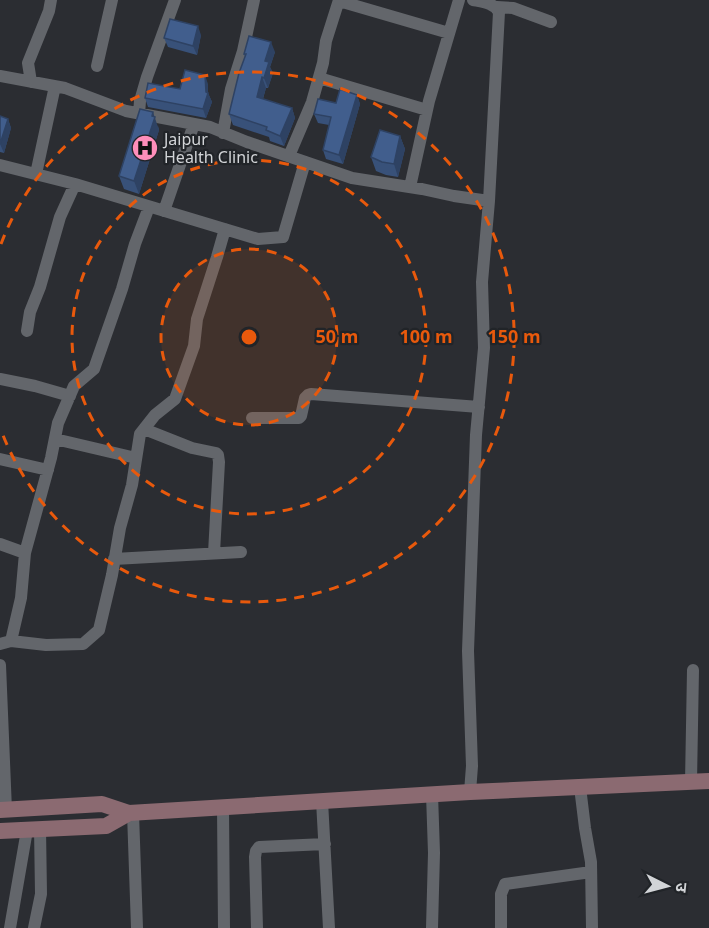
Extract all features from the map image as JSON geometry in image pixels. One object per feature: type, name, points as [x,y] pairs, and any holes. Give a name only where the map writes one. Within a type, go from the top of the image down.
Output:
[{"type":"street","points":[[31,82],[28,63],[51,0]]},
{"type":"street","points":[[97,66],[112,0]]},
{"type":"street","points":[[139,114],[147,77],[175,0]]},
{"type":"street","points":[[222,133],[254,0]]},
{"type":"street","points":[[289,156],[312,102],[326,41],[339,0],[449,33]]},
{"type":"street","points":[[410,187],[427,111],[459,0]]},
{"type":"street","points":[[473,0],[496,7],[513,8],[551,22]]},
{"type":"street","points":[[470,792],[472,766],[468,651],[476,435],[484,348],[482,282],[489,201],[499,12],[496,7]]},
{"type":"street","points":[[0,76],[65,88],[126,111],[210,127],[352,178],[489,201]]},
{"type":"street","points":[[319,78],[427,111]]},
{"type":"street","points":[[36,174],[55,86]]},
{"type":"street","points":[[164,211],[194,124]]},
{"type":"street","points":[[0,165],[75,184],[258,239],[283,237],[305,162]]},
{"type":"street","points":[[27,331],[30,312],[40,287],[60,217],[75,184]]},
{"type":"street","points":[[149,207],[94,369],[74,386],[58,423],[48,470],[25,553],[21,598],[6,643],[82,645],[99,630],[120,528],[132,485],[140,434],[155,415],[176,399],[194,346],[197,319],[225,229]]},
{"type":"street","points":[[0,379],[70,396]]},
{"type":"street","points":[[252,418],[297,419],[301,416],[305,398],[311,394],[479,408]]},
{"type":"street","points":[[144,429],[192,448],[218,455],[214,553]]},
{"type":"street","points":[[55,439],[136,458]]},
{"type":"street","points":[[0,459],[48,470]]},
{"type":"street","points":[[0,544],[25,553]]},
{"type":"street","points":[[114,559],[241,552]]},
{"type":"street","points":[[0,665],[3,810],[102,804],[131,813],[432,794],[709,781]]},
{"type":"street","points":[[691,782],[693,670]]},
{"type":"street","points":[[580,787],[591,862],[592,928]]},
{"type":"street","points":[[432,794],[434,853],[432,928]]},
{"type":"street","points":[[322,801],[329,928]]},
{"type":"street","points":[[223,807],[224,928]]},
{"type":"street","points":[[0,831],[106,826],[131,813]]},
{"type":"street","points":[[131,813],[137,928]]},
{"type":"street","points":[[10,928],[34,829]]},
{"type":"street","points":[[34,829],[41,894],[34,928]]},
{"type":"street","points":[[257,928],[255,857],[259,847],[325,844]]},
{"type":"street","points":[[501,928],[501,894],[505,884],[591,872]]},
{"type":"building","points":[[170,19],[198,26],[193,46],[164,38]]},
{"type":"building","points":[[249,36],[271,42],[265,61],[269,62],[257,97],[292,108],[280,136],[266,130],[267,127],[229,114]]},
{"type":"building","points":[[185,70],[205,75],[206,92],[208,93],[203,109],[145,98],[148,83],[180,89]]},
{"type":"building","points":[[340,89],[357,95],[339,155],[323,150],[331,117],[314,114],[318,99],[336,103]]},
{"type":"building","points":[[140,109],[153,112],[152,116],[155,117],[134,181],[119,176]]},
{"type":"building","points":[[0,116],[8,119],[0,144]]},
{"type":"building","points":[[380,130],[400,136],[394,164],[371,157]]},
{"type":"place","name":"Jaipur Health Clinic","points":[[145,148]]}]
